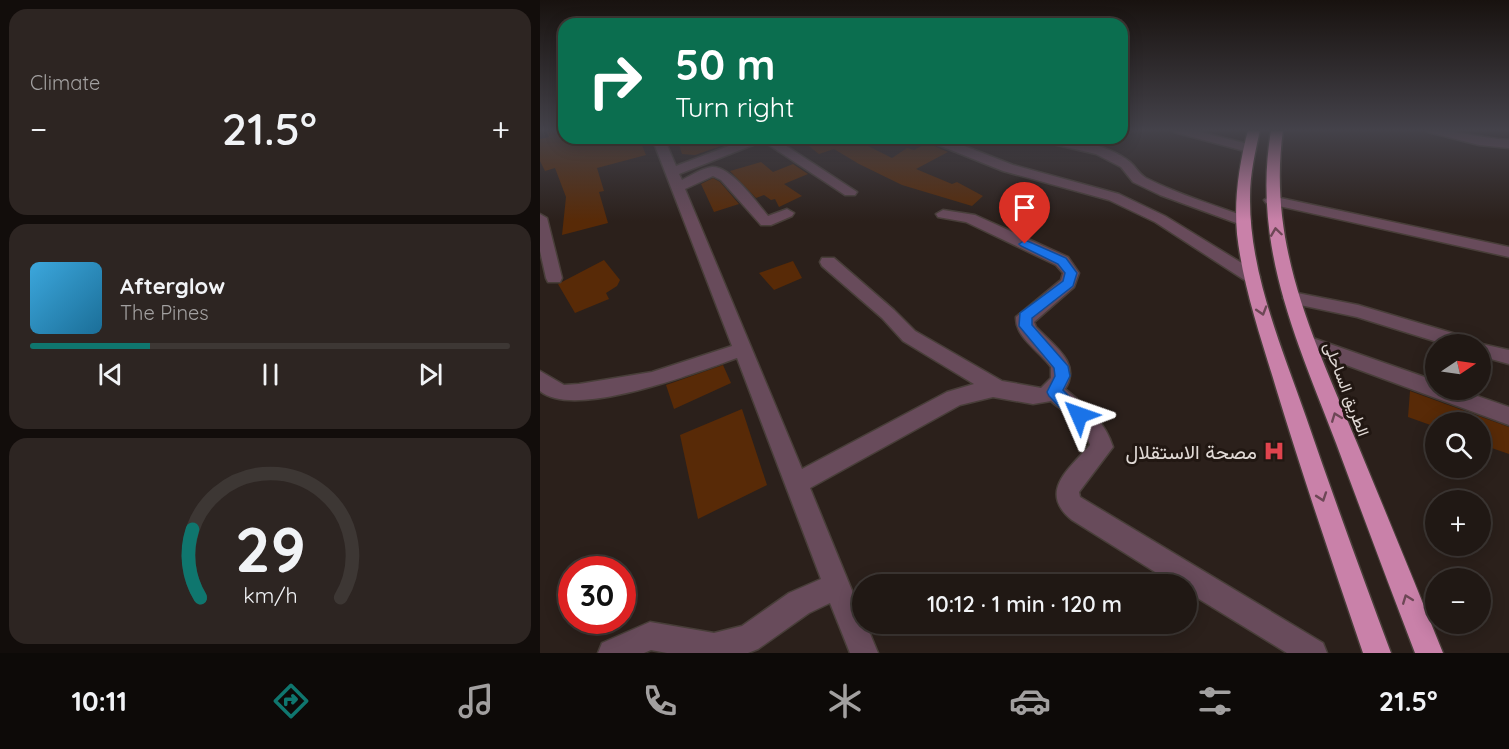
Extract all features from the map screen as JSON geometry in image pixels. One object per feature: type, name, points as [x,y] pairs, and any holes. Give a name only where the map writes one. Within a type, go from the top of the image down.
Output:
[{"type":"highway","points":[[1249,160],[1244,221],[1252,278],[1307,455],[1377,653]]},
{"type":"highway","name":"الطريق الساحلى","points":[[1273,160],[1271,200],[1277,242],[1292,298],[1307,343],[1429,653]]},
{"type":"street","points":[[667,160],[864,653]]},
{"type":"street","points":[[675,179],[714,160]]},
{"type":"street","points":[[801,160],[850,192]]},
{"type":"street","points":[[989,160],[1008,168],[1114,197],[1160,219],[1252,278]]},
{"type":"street","points":[[1118,160],[1125,164],[1138,179],[1165,192],[1244,221]]},
{"type":"street","points":[[675,179],[712,171],[726,177],[766,222],[787,213]]},
{"type":"street","points":[[1271,200],[1509,252]]},
{"type":"street","points":[[796,484],[954,398],[979,391],[998,389],[1041,398],[1054,392],[1063,376],[1061,366],[1026,326],[1025,316],[1068,283],[1071,273],[1067,266],[1062,261],[970,218],[943,213]]},
{"type":"street","points":[[540,218],[554,278]]},
{"type":"street","points":[[828,262],[888,314],[909,336],[998,389]]},
{"type":"street","points":[[1292,298],[1358,311],[1433,334]]},
{"type":"street","points":[[1307,343],[1425,386]]},
{"type":"street","points":[[540,379],[550,388],[563,393],[579,392],[652,380],[742,349]]},
{"type":"street","points":[[1491,352],[1509,357]]},
{"type":"street","points":[[1054,392],[1100,436],[1101,447],[1068,488],[1067,496],[1070,504],[1313,653]]},
{"type":"street","points":[[1464,400],[1509,416]]},
{"type":"street","points":[[612,653],[650,636],[714,647],[748,639],[799,603],[837,586]]},
{"type":"building","points":[[625,160],[597,168],[604,191],[599,192],[608,223],[562,235],[566,197],[555,168],[545,171],[540,161]]},
{"type":"building","points":[[853,160],[932,160],[916,169],[952,184],[957,182],[983,196],[972,206],[902,185]]},
{"type":"building","points":[[761,162],[773,172],[793,164],[808,174],[784,184],[802,196],[779,207],[775,199],[771,200],[764,195],[756,198],[730,171]]},
{"type":"building","points":[[713,178],[720,182],[739,204],[714,212],[701,184]]},
{"type":"building","points":[[604,260],[620,280],[617,286],[606,293],[609,299],[575,313],[558,284]]},
{"type":"building","points":[[793,261],[802,278],[774,290],[759,273]]},
{"type":"building","points":[[723,365],[731,383],[674,409],[666,385]]},
{"type":"building","points":[[1410,391],[1425,396],[1425,400],[1435,400],[1468,412],[1425,412],[1425,423],[1408,417]]},
{"type":"building","points":[[742,409],[767,485],[698,519],[680,435]]},
{"type":"building","points":[[1491,420],[1509,427],[1509,454],[1491,448]]},
{"type":"place","name":"مصحة الاستقلال","points":[[1274,451]]},
{"type":"route","points":[[1025,244],[1062,261],[1071,273],[1068,283],[1025,316],[1026,326],[1061,366],[1063,376],[1054,392],[1079,415]]}]
